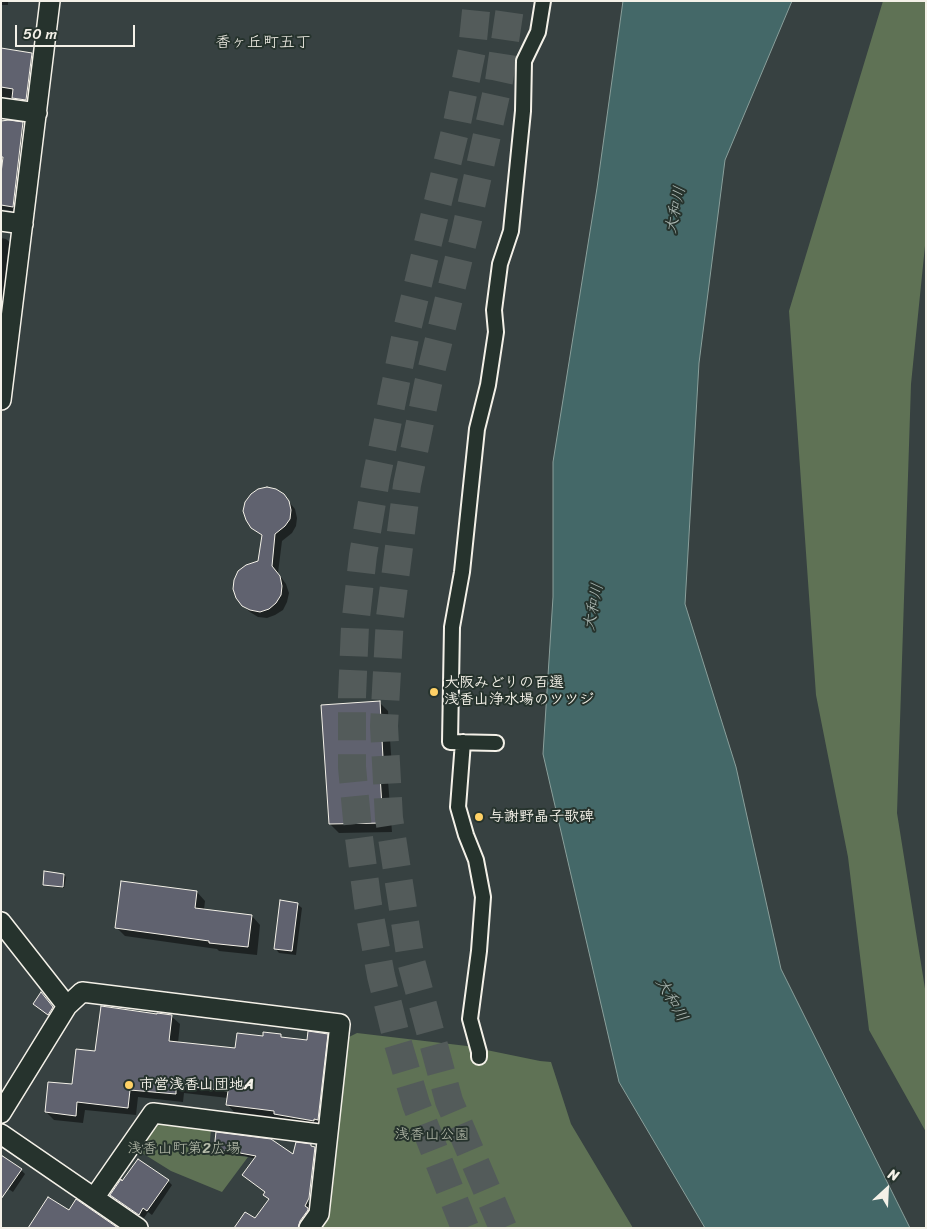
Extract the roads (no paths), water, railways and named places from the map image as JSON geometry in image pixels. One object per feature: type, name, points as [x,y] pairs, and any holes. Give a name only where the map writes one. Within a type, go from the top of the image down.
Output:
[{"type":"street","points":[[1,400],[5,333],[23,224],[50,1]]},
{"type":"street","points":[[496,743],[450,742],[452,627],[462,572],[478,429],[488,386],[496,332],[494,310],[500,264],[511,231],[523,111],[524,61],[538,32],[543,1]]},
{"type":"street","points":[[1,108],[37,113]]},
{"type":"street","points":[[1,221],[23,224]]},
{"type":"street","points":[[463,742],[458,807],[476,860],[483,896],[479,951],[470,1019],[479,1057]]},
{"type":"street","points":[[1,922],[68,1006]]},
{"type":"street","points":[[1,1113],[68,1006],[82,992],[340,1024],[319,1214],[309,1228]]},
{"type":"street","points":[[94,1198],[153,1113],[327,1135]]},
{"type":"street","points":[[1,1134],[138,1228]]},
{"type":"water","name":"大和川","points":[[623,1],[792,1],[725,160],[699,363],[685,604],[736,767],[781,969],[910,1228],[705,1228],[619,1082],[543,754],[553,597],[553,462],[597,188]]},
{"type":"tunnel","points":[[465,1228],[416,1104],[381,976],[368,905],[358,830],[352,767],[352,697],[355,626],[363,555],[376,479],[405,338],[457,123],[472,50],[477,1]]},
{"type":"tunnel","points":[[503,1228],[449,1101],[411,961],[389,818],[384,726],[390,617],[407,485],[428,384],[466,229],[499,81],[511,1]]},
{"type":"place","name":"大阪みどりの百選 浅香山浄水場のツツジ","points":[[434,692]]},
{"type":"place","name":"与謝野晶子歌碑","points":[[479,817]]},
{"type":"place","name":"市営浅香山団地A","points":[[129,1085]]},
{"type":"district","name":"香ヶ丘町五丁","points":[[263,43]]},
{"type":"park label","name":"浅香山公園","points":[[432,1135]]},
{"type":"park label","name":"浅香山町第2広場","points":[[184,1149]]}]
